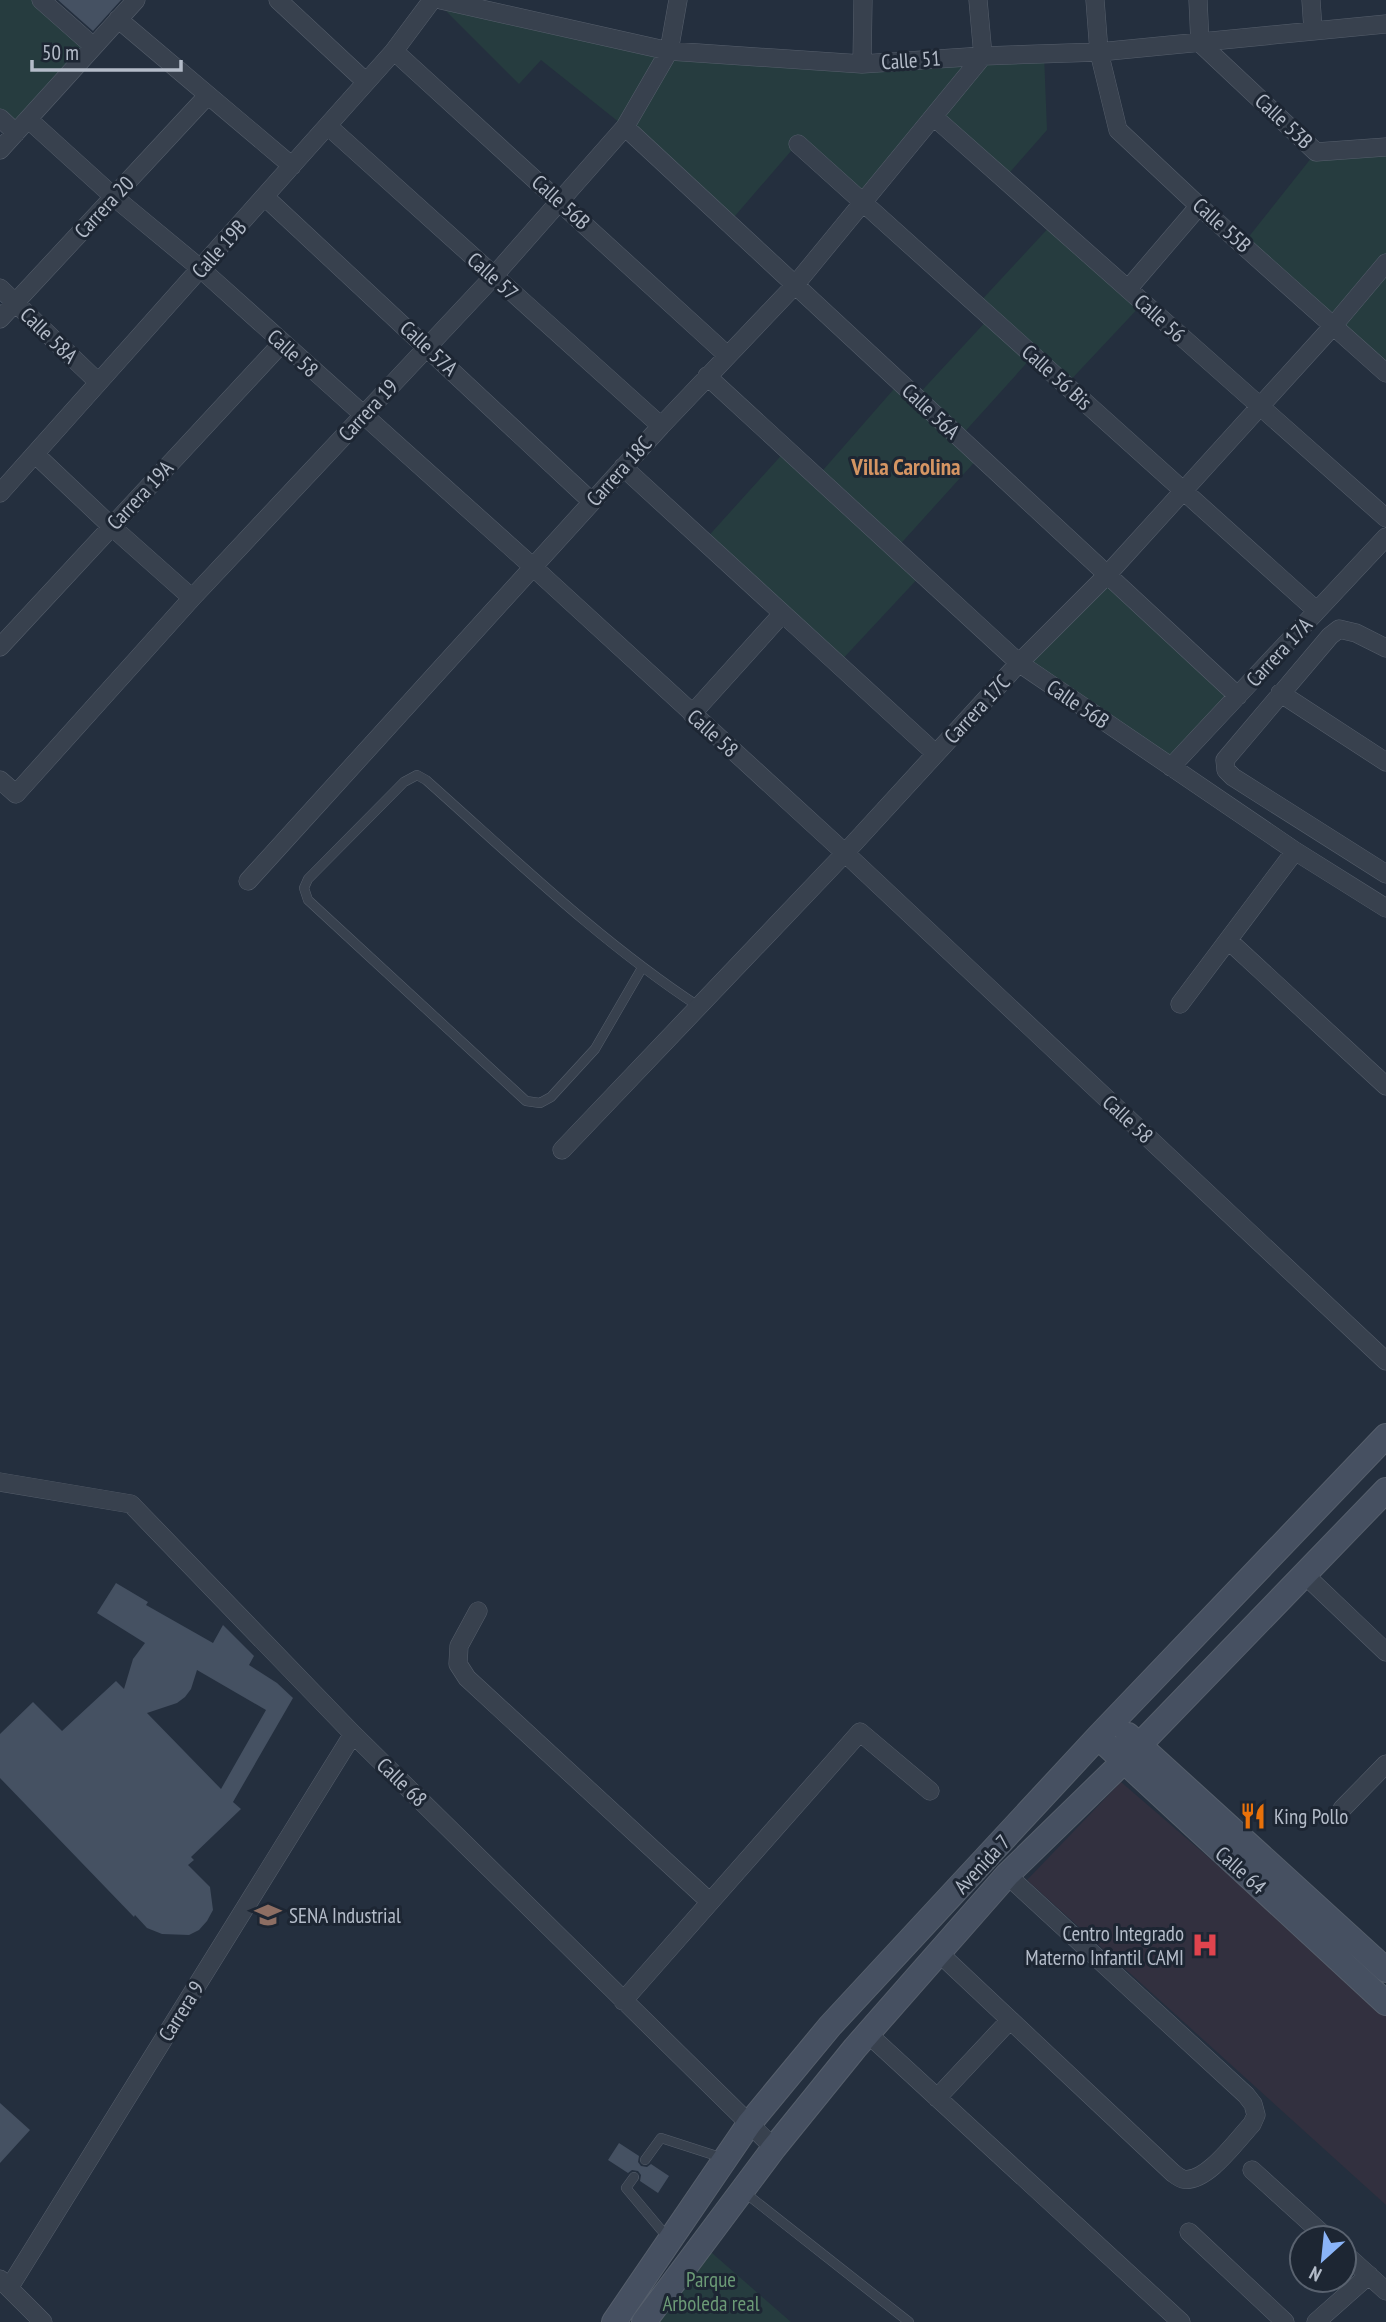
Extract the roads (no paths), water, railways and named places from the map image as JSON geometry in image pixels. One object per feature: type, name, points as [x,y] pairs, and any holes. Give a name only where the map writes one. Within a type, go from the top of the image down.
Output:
[{"type":"main road","name":"Avenida 7","points":[[614,2322],[749,2124],[830,2026],[1105,1729],[1386,1436]]},
{"type":"main road","name":"Avenida 7","points":[[644,2322],[774,2148],[868,2034],[1007,1875],[1386,1490]]},
{"type":"main road","name":"Calle 64","points":[[1105,1729],[1386,2003]]},
{"type":"main road","name":"Calle 64","points":[[1130,1753],[1386,1970]]},
{"type":"street","points":[[41,0],[93,46]]},
{"type":"street","points":[[0,150],[136,0]]},
{"type":"street","points":[[278,0],[366,82]]},
{"type":"street","name":"Calle 19B","points":[[0,493],[394,51],[432,0]]},
{"type":"street","name":"Calle 51","points":[[441,0],[494,6],[669,51],[862,64],[983,55],[1098,52],[1386,24]]},
{"type":"street","name":"Carrera 19","points":[[0,780],[16,794],[192,598],[494,277],[625,127],[669,51],[678,0]]},
{"type":"street","points":[[862,64],[863,0]]},
{"type":"street","points":[[978,0],[983,55]]},
{"type":"street","name":"Calle 55B","points":[[1095,0],[1098,52],[1118,130],[1386,373]]},
{"type":"street","points":[[1198,0],[1200,43]]},
{"type":"street","points":[[1311,0],[1313,30]]},
{"type":"street","points":[[118,19],[292,166]]},
{"type":"street","name":"Calle 53B","points":[[1200,43],[1316,152],[1386,147]]},
{"type":"street","name":"Calle 56B","points":[[394,51],[727,355]]},
{"type":"street","name":"Carrera 18C","points":[[248,881],[623,467],[795,285],[983,55]]},
{"type":"street","name":"Carrera 20","points":[[0,319],[208,95]]},
{"type":"street","name":"Calle 56","points":[[934,117],[1386,518]]},
{"type":"street","points":[[0,118],[16,133]]},
{"type":"street","name":"Calle 58","points":[[28,119],[114,197],[201,269],[533,567],[845,853],[1386,1361]]},
{"type":"street","name":"Calle 57","points":[[328,126],[661,426]]},
{"type":"street","name":"Calle 56A","points":[[625,127],[1238,696]]},
{"type":"street","name":"Calle 56 Bis","points":[[797,144],[1317,611]]},
{"type":"street","name":"Calle 57A","points":[[265,197],[592,501]]},
{"type":"street","points":[[1128,289],[1199,206]]},
{"type":"street","name":"Carrera 17C","points":[[562,1150],[845,853],[1019,663],[1107,575],[1333,326],[1386,263]]},
{"type":"street","name":"Calle 58A","points":[[0,288],[97,382]]},
{"type":"street","name":"Carrera 19A","points":[[0,647],[282,343]]},
{"type":"street","name":"Calle 56B","points":[[707,376],[1019,663],[1295,851],[1386,908]]},
{"type":"street","points":[[36,455],[192,598]]},
{"type":"street","points":[[623,467],[935,753]]},
{"type":"street","name":"Carrera 17A","points":[[1171,767],[1317,611],[1382,548]]},
{"type":"street","points":[[692,713],[782,614]]},
{"type":"street","points":[[1386,648],[1356,633],[1339,629],[1280,693],[1225,760],[1226,770],[1233,777],[1386,874]]},
{"type":"street","points":[[1280,693],[1386,762]]},
{"type":"street","points":[[1180,1004],[1295,851]]},
{"type":"street","points":[[1228,940],[1386,1086]]},
{"type":"street","name":"Calle 68","points":[[0,1482],[131,1504],[353,1734],[774,2148]]},
{"type":"street","points":[[1305,1575],[1386,1652]]},
{"type":"street","points":[[478,1611],[459,1646],[458,1664],[467,1678],[710,1902]]},
{"type":"street","points":[[623,2001],[860,1732],[930,1791]]},
{"type":"street","name":"Carrera 9","points":[[5,2283],[353,1734]]},
{"type":"street","points":[[1342,1809],[1386,1764]]},
{"type":"street","points":[[939,1953],[1173,2173],[1183,2179],[1197,2177],[1208,2171],[1252,2124],[1256,2115],[1253,2104],[1246,2095],[1007,1875]]},
{"type":"street","points":[[937,2098],[1010,2020]]},
{"type":"street","points":[[868,2034],[1181,2322]]},
{"type":"street","points":[[1252,2170],[1312,2224]]},
{"type":"street","points":[[1189,2232],[1285,2322]]},
{"type":"street","points":[[1358,2265],[1386,2291]]},
{"type":"street","points":[[1316,2322],[1369,2275]]},
{"type":"street","points":[[5,2283],[43,2322]]},
{"type":"lane","points":[[642,968],[594,1049],[551,1097],[540,1103],[526,1101],[309,900],[304,888],[308,878],[404,782],[417,775],[426,780],[612,946],[698,1006]]},
{"type":"lane","points":[[645,2160],[661,2137],[725,2159]]},
{"type":"lane","points":[[634,2177],[626,2188],[670,2240]]},
{"type":"lane","points":[[743,2191],[909,2322]]},
{"type":"place","name":"King Pollo","points":[[1253,1816]]},
{"type":"place","name":"SENA Industrial","points":[[268,1915]]},
{"type":"place","name":"Centro Integrado Materno Infantil CAMI","points":[[1205,1945]]},
{"type":"district","name":"Villa Carolina","points":[[906,466]]},
{"type":"park label","name":"Parque Arboleda real","points":[[711,2291]]}]
